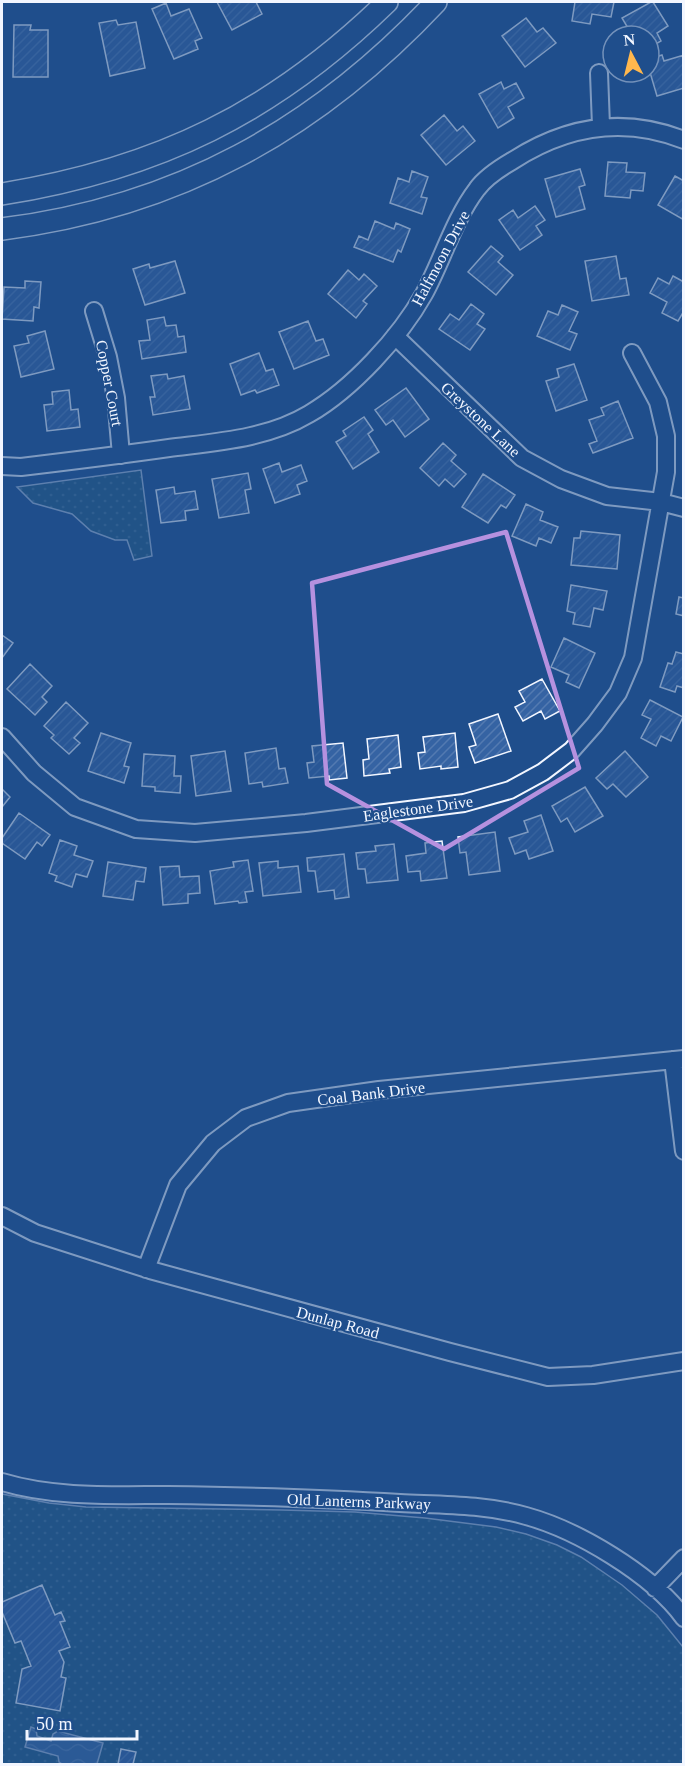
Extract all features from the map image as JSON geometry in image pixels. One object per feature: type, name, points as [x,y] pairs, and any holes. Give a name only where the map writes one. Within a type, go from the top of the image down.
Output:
[{"type":"main road","points":[[2,194],[111,171],[165,151],[216,128],[306,72],[347,39],[387,2]]},
{"type":"main road","points":[[2,229],[45,223],[121,204],[232,160],[263,143],[327,101],[389,49],[436,2]]},
{"type":"street","points":[[599,74],[601,126]]},
{"type":"street","name":"Halfmoon Drive","points":[[2,466],[21,467],[235,440],[276,429],[309,415],[346,388],[395,336],[423,295],[477,188],[502,167],[536,145],[569,133],[601,126],[625,126],[666,133],[684,140]]},
{"type":"street","name":"Copper Court","points":[[94,311],[117,398],[121,455]]},
{"type":"street","name":"Greystone Lane","points":[[395,336],[522,458],[561,479],[608,496],[661,501],[684,508]]},
{"type":"street","name":"Eaglestone Drive","points":[[2,737],[34,773],[75,807],[136,829],[195,833],[306,823],[464,803],[510,790],[543,772],[572,750],[595,724],[618,693],[633,658],[666,472],[666,436],[658,402],[632,353]]},
{"type":"street","points":[[678,1059],[684,1151]]},
{"type":"street","name":"Coal Bank Drive","points":[[146,1269],[178,1185],[213,1143],[246,1118],[288,1103],[368,1092],[678,1059]]},
{"type":"street","name":"Dunlap Road","points":[[2,1216],[35,1233],[146,1269],[548,1377],[593,1375],[684,1361]]},
{"type":"street","name":"Old Lanterns Parkway","points":[[2,1482],[52,1492],[344,1500],[497,1509],[528,1516],[571,1533],[604,1551],[655,1588],[684,1618]]},
{"type":"street","points":[[655,1588],[684,1558]]},
{"type":"highlighted area","points":[[506,532],[579,768],[444,849],[327,784],[312,583]]},
{"type":"shaded area","points":[[141,470],[152,556],[134,560],[127,540],[115,540],[91,531],[72,514],[33,503],[17,487]]},
{"type":"shaded area","points":[[2,1494],[86,1507],[355,1512],[425,1518],[496,1527],[557,1545],[581,1557],[622,1585],[657,1615],[683,1647],[683,1764],[2,1764]]},
{"type":"water","points":[[31,1727],[36,1729],[37,1736],[51,1741],[53,1734],[58,1731],[103,1743],[97,1764],[62,1764],[58,1756],[25,1747]]},
{"type":"building","points":[[217,2],[256,2],[262,14],[232,30]]},
{"type":"building","points":[[575,2],[614,2],[611,17],[592,14],[590,24],[572,21]]},
{"type":"building","points":[[653,2],[668,26],[661,30],[661,24],[626,24],[622,18]]},
{"type":"building","points":[[166,3],[171,16],[189,9],[202,38],[195,41],[198,49],[174,59],[152,9]]},
{"type":"building","points":[[526,18],[537,32],[543,28],[556,43],[525,67],[502,36]]},
{"type":"building","points":[[116,20],[118,25],[136,22],[145,68],[110,76],[99,23]]},
{"type":"building","points":[[14,25],[31,25],[30,30],[48,30],[48,77],[13,77]]},
{"type":"building","points":[[661,55],[664,61],[684,55],[684,88],[657,96],[653,84],[661,84]]},
{"type":"building","points":[[501,82],[504,89],[516,83],[524,98],[508,107],[514,118],[498,128],[479,94]]},
{"type":"building","points":[[444,115],[457,131],[463,126],[475,141],[446,165],[421,135]]},
{"type":"building","points":[[608,162],[627,163],[626,172],[645,173],[643,191],[631,190],[630,198],[605,196]]},
{"type":"building","points":[[580,169],[585,185],[579,187],[585,209],[556,217],[545,179]]},
{"type":"building","points":[[412,171],[428,177],[421,197],[427,198],[422,214],[390,203],[398,178],[409,182]]},
{"type":"building","points":[[675,176],[684,181],[684,220],[658,205]]},
{"type":"building","points":[[535,206],[545,220],[536,226],[542,235],[520,250],[499,220],[513,210],[518,218]]},
{"type":"building","points":[[375,221],[394,229],[396,223],[410,229],[401,252],[398,250],[393,262],[354,247],[359,236],[368,240]]},
{"type":"building","points":[[491,246],[503,256],[498,262],[513,275],[496,295],[468,272]]},
{"type":"building","points":[[616,256],[620,279],[626,278],[629,295],[592,301],[585,261]]},
{"type":"building","points":[[175,261],[185,293],[145,305],[133,269],[149,264],[150,268]]},
{"type":"building","points":[[348,270],[359,280],[364,274],[377,286],[363,301],[367,304],[356,318],[328,294]]},
{"type":"building","points":[[673,276],[684,282],[684,311],[678,321],[662,313],[667,302],[650,293],[658,278],[669,284]]},
{"type":"building","points":[[25,281],[41,282],[39,308],[34,307],[33,321],[2,319],[4,287],[25,288]]},
{"type":"building","points":[[471,304],[484,314],[477,324],[485,329],[470,350],[439,329],[450,314],[459,320]]},
{"type":"building","points":[[562,305],[578,312],[569,331],[577,334],[570,350],[537,336],[548,311],[558,315]]},
{"type":"building","points":[[164,317],[166,326],[176,325],[178,337],[184,336],[186,352],[142,359],[139,341],[150,340],[147,320]]},
{"type":"building","points":[[308,321],[316,341],[323,339],[329,355],[294,369],[279,332]]},
{"type":"building","points":[[45,331],[54,369],[21,377],[14,346],[29,343],[27,336]]},
{"type":"building","points":[[259,353],[266,371],[273,369],[279,385],[257,393],[255,390],[241,395],[230,364]]},
{"type":"building","points":[[574,364],[587,400],[556,411],[546,381],[559,377],[557,369]]},
{"type":"building","points":[[167,374],[168,379],[184,376],[190,409],[153,415],[150,397],[155,397],[151,376]]},
{"type":"building","points":[[406,388],[429,419],[405,437],[393,420],[386,425],[375,410]]},
{"type":"building","points":[[69,390],[71,410],[78,409],[80,427],[47,431],[44,405],[53,404],[52,392]]},
{"type":"building","points":[[618,401],[633,438],[593,453],[589,444],[597,441],[589,420],[604,415],[601,408]]},
{"type":"building","points":[[364,417],[373,430],[368,434],[379,452],[353,469],[336,442],[346,436],[343,431]]},
{"type":"building","points":[[443,443],[456,455],[451,461],[466,474],[454,487],[445,479],[439,486],[420,468]]},
{"type":"building","points":[[279,463],[282,472],[301,465],[307,481],[297,485],[300,494],[275,503],[263,469]]},
{"type":"building","points":[[248,473],[251,489],[245,490],[249,513],[219,518],[212,479]]},
{"type":"building","points":[[483,474],[515,495],[506,508],[501,505],[488,523],[462,507]]},
{"type":"building","points":[[174,487],[175,494],[195,491],[198,509],[185,511],[186,520],[161,523],[156,490]]},
{"type":"building","points":[[526,504],[543,512],[540,520],[558,527],[551,543],[539,538],[536,546],[512,536]]},
{"type":"building","points":[[581,531],[620,535],[617,569],[571,565],[574,538],[580,538]]},
{"type":"building","points":[[571,585],[607,591],[603,610],[594,608],[590,627],[573,624],[575,613],[567,611]]},
{"type":"building","points":[[679,597],[684,598],[684,616],[676,614]]},
{"type":"building","points":[[2,635],[13,643],[2,658]]},
{"type":"building","points":[[564,638],[595,653],[579,688],[566,682],[569,675],[551,667]]},
{"type":"building","points":[[676,652],[684,654],[684,688],[677,686],[675,692],[660,687],[668,663],[672,664]]},
{"type":"building","points":[[30,664],[52,686],[42,697],[47,702],[35,715],[7,689]]},
{"type":"building","points":[[542,679],[560,711],[545,719],[541,711],[523,721],[515,707],[525,702],[519,691]]},
{"type":"building","points":[[650,700],[683,717],[671,741],[661,736],[656,746],[641,738],[651,719],[642,715]]},
{"type":"building","points":[[66,702],[88,723],[74,738],[80,743],[69,754],[51,738],[54,735],[44,726]]},
{"type":"building","points":[[498,714],[511,751],[475,763],[469,747],[476,745],[469,724]]},
{"type":"building","points":[[101,733],[131,743],[124,766],[129,767],[124,783],[88,771]]},
{"type":"building","points":[[455,733],[458,767],[441,769],[441,766],[420,769],[418,753],[425,752],[423,737]]},
{"type":"building","points":[[398,735],[401,767],[389,769],[390,773],[364,776],[363,760],[369,759],[367,739]]},
{"type":"building","points":[[343,743],[347,778],[329,780],[329,776],[309,778],[307,763],[314,762],[312,746]]},
{"type":"building","points":[[276,748],[279,769],[285,768],[288,783],[263,787],[262,782],[249,784],[245,753]]},
{"type":"building","points":[[225,751],[231,791],[196,796],[191,756]]},
{"type":"building","points":[[625,751],[648,777],[626,797],[613,784],[607,789],[596,778]]},
{"type":"building","points":[[144,754],[175,756],[174,776],[181,776],[180,793],[155,791],[155,787],[142,786]]},
{"type":"building","points":[[585,787],[603,816],[575,832],[567,818],[561,822],[552,806]]},
{"type":"building","points":[[2,789],[10,797],[2,807]]},
{"type":"building","points":[[19,813],[50,835],[42,846],[37,842],[25,859],[2,843],[2,838]]},
{"type":"building","points":[[541,815],[553,851],[529,859],[526,850],[515,854],[509,838],[528,832],[524,821]]},
{"type":"building","points":[[495,832],[500,871],[469,875],[466,852],[460,853],[458,837]]},
{"type":"building","points":[[60,840],[77,846],[74,855],[93,861],[87,877],[76,874],[72,887],[55,881],[57,876],[49,873]]},
{"type":"building","points":[[442,841],[447,878],[421,881],[420,871],[408,872],[406,856],[426,853],[425,843]]},
{"type":"building","points":[[394,844],[398,880],[367,883],[365,869],[358,869],[356,853],[376,851],[375,846]]},
{"type":"building","points":[[344,854],[349,897],[335,899],[334,890],[318,892],[315,871],[308,871],[307,858]]},
{"type":"building","points":[[248,860],[253,891],[245,892],[247,902],[215,904],[210,871],[234,867],[233,862]]},
{"type":"building","points":[[278,861],[278,868],[298,866],[301,892],[263,896],[259,863]]},
{"type":"building","points":[[108,862],[146,868],[144,882],[136,881],[133,900],[103,896]]},
{"type":"building","points":[[179,866],[180,877],[199,876],[200,893],[188,894],[188,903],[163,905],[160,867]]},
{"type":"building","points":[[42,1585],[55,1615],[61,1612],[65,1621],[60,1622],[70,1647],[59,1651],[64,1662],[61,1677],[66,1678],[60,1711],[16,1703],[22,1669],[31,1666],[21,1641],[15,1643],[2,1612],[2,1602]]},
{"type":"building","points":[[121,1749],[136,1752],[133,1764],[118,1764]]}]
